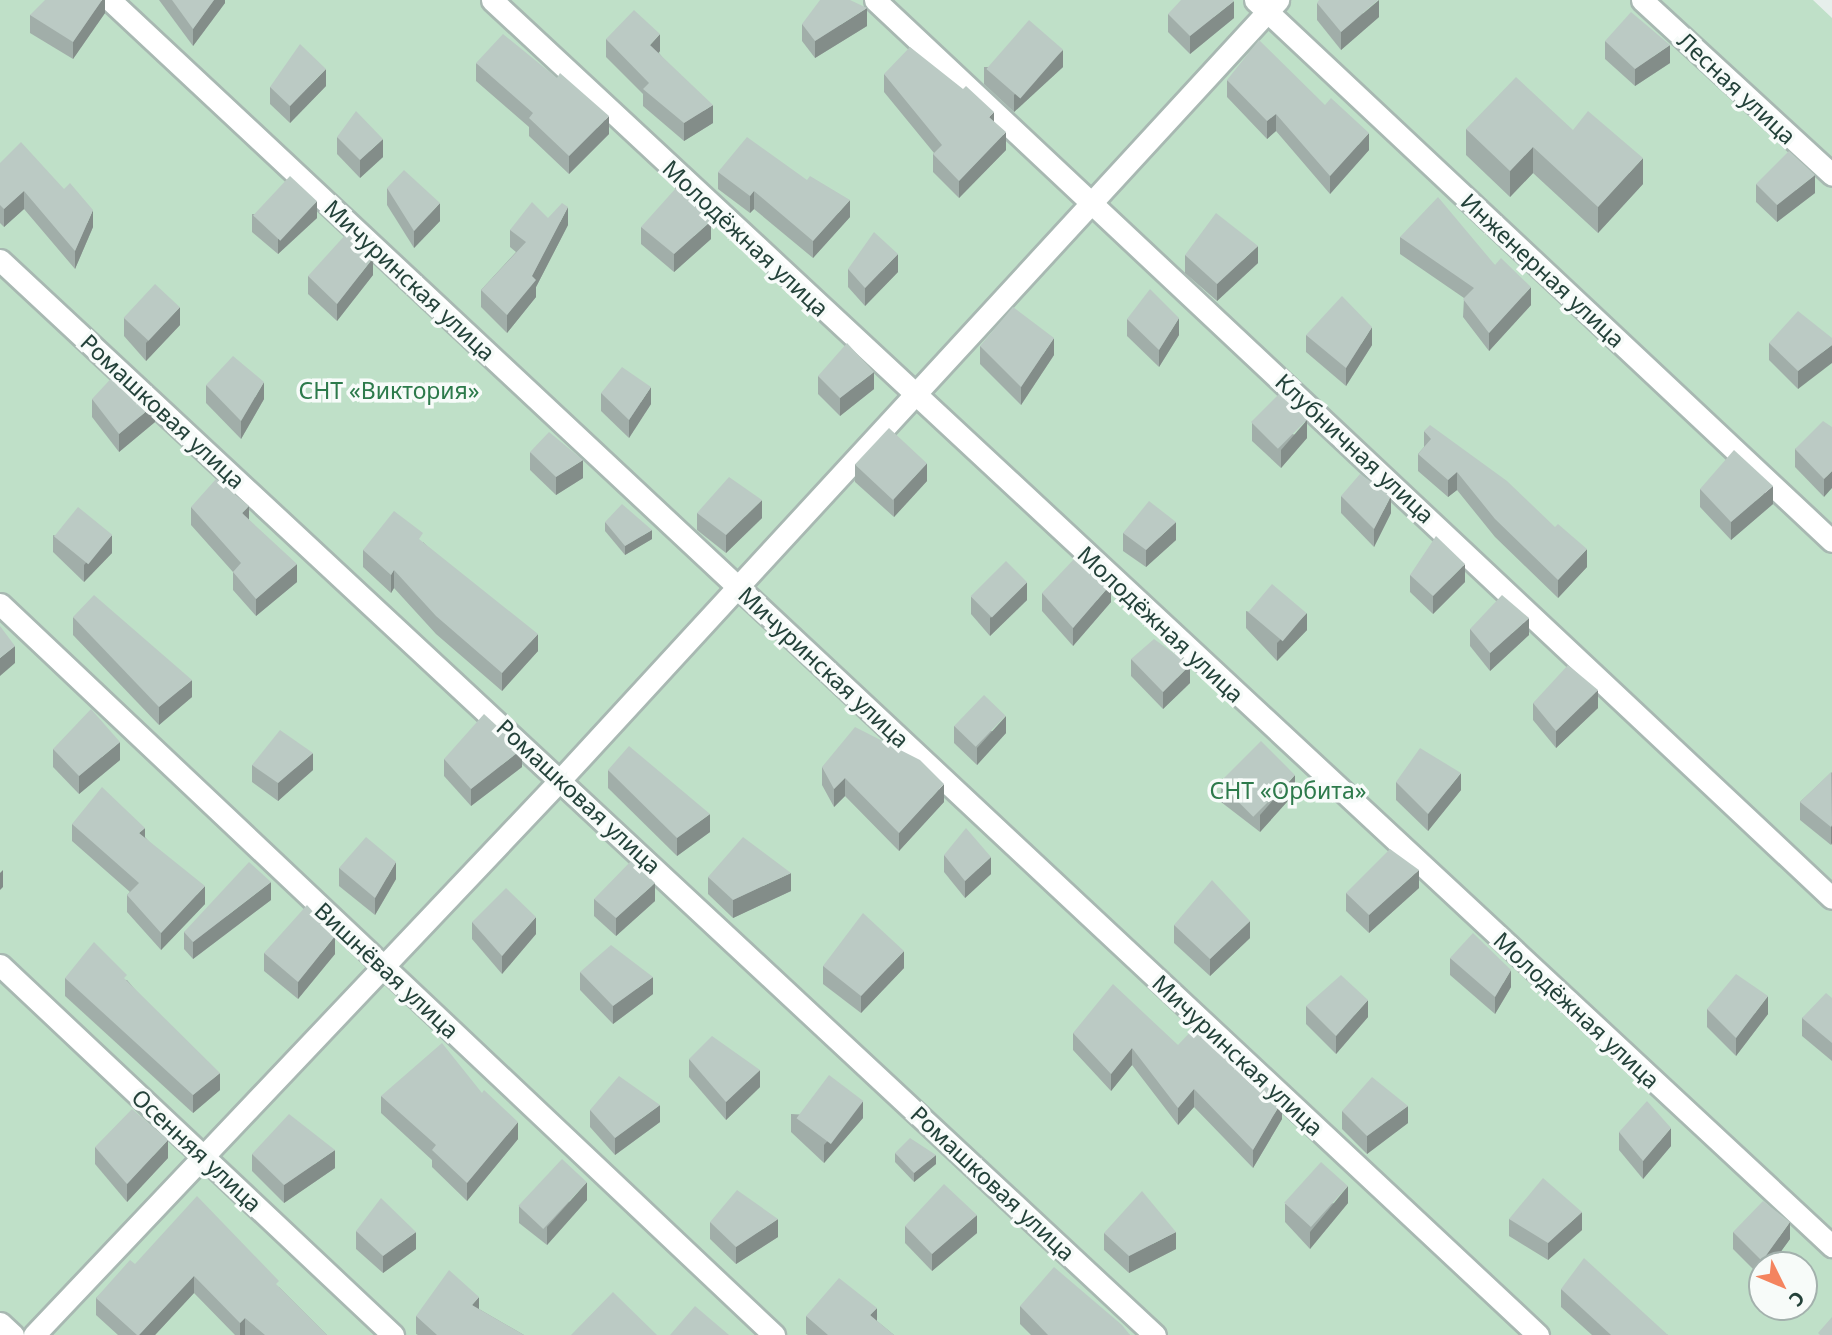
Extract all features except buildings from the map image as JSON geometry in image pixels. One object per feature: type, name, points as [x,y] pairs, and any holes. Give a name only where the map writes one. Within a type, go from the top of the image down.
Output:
[{"type":"street","name":"Мичуринская улица","points":[[110,0],[1538,1335]]},
{"type":"street","name":"Молодёжная улица","points":[[492,0],[1832,1246]]},
{"type":"street","name":"Клубничная улица","points":[[875,0],[1095,202],[1832,898]]},
{"type":"street","name":"Лесная улица","points":[[1642,0],[1832,176]]},
{"type":"street","points":[[34,1335],[561,779],[913,393],[1095,202],[1267,4]]},
{"type":"street","name":"Инженерная улица","points":[[1267,4],[1832,541]]},
{"type":"street","name":"Ромашковая улица","points":[[0,260],[561,779],[1155,1335]]},
{"type":"street","name":"Вишнёвая улица","points":[[0,604],[774,1335]]},
{"type":"street","name":"Осенняя улица","points":[[0,965],[393,1335]]},
{"type":"street","points":[[0,1323],[13,1335]]},
{"type":"green space","name":"СНТ «Орбита»","points":[[0,0],[1813,0],[1832,18],[1832,1335],[0,1335]]},
{"type":"park label","name":"СНТ «Виктория»","points":[[389,390]]}]
